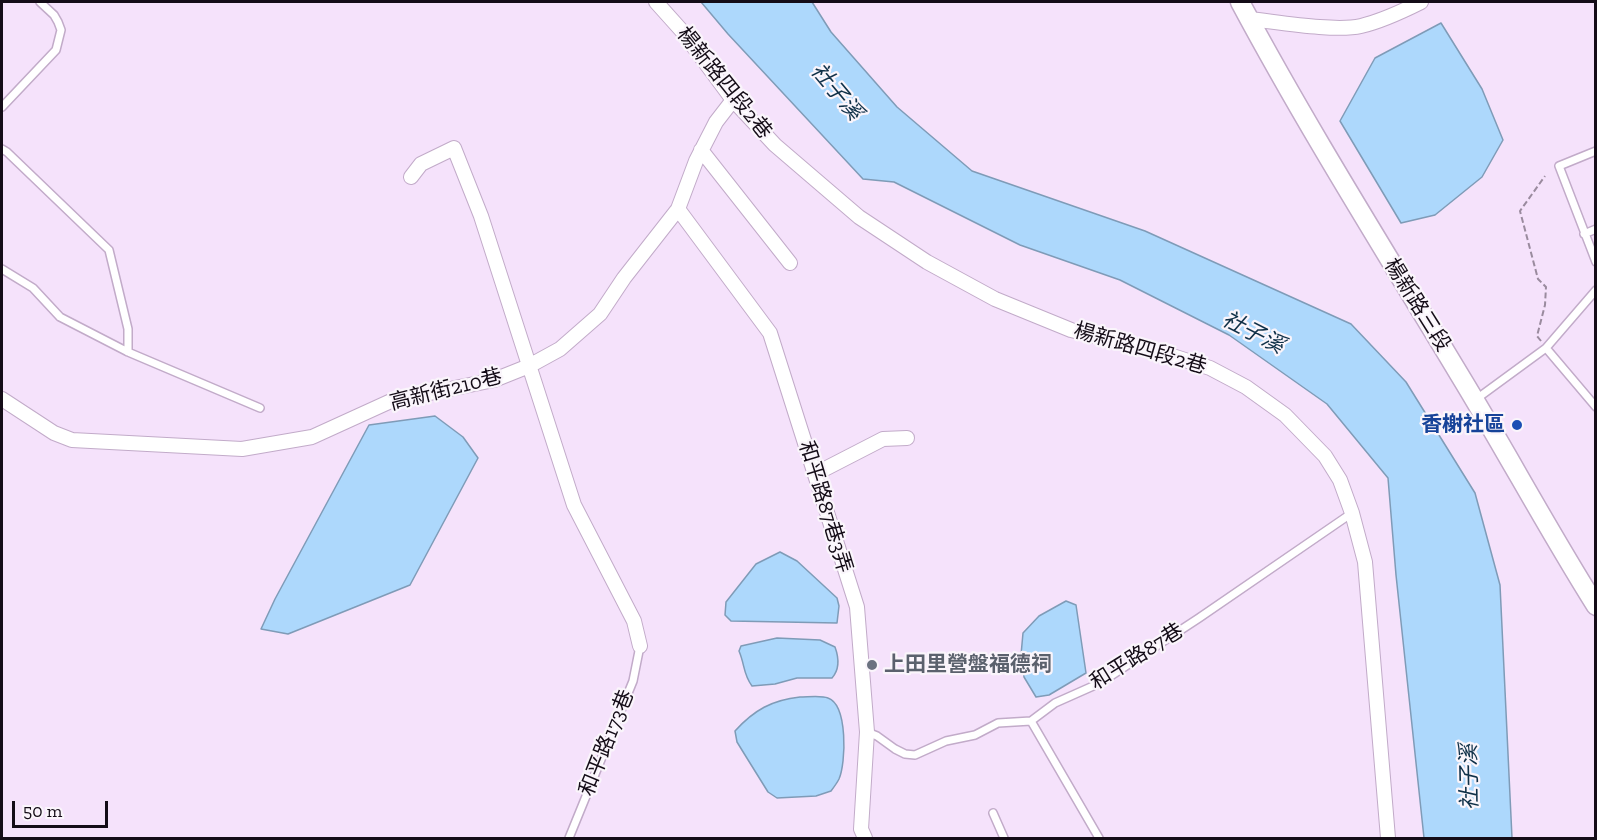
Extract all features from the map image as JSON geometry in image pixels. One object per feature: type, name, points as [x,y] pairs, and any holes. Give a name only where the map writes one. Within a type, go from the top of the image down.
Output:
[{"type":"main road","name":"楊新路三段","points":[[1240,2],[1276,69],[1356,206],[1475,400],[1596,606]]},
{"type":"street","name":"楊新路四段2巷","points":[[657,2],[682,31],[733,100],[775,145],[859,217],[927,262],[995,299],[1071,330],[1157,351],[1209,368],[1246,387],[1285,415],[1325,456],[1340,480],[1352,513],[1365,562],[1388,838]]},
{"type":"street","points":[[1250,19],[1339,27],[1360,26],[1421,2]]},
{"type":"street","name":"高新街210巷","points":[[2,399],[54,433],[72,440],[242,449],[312,437],[391,401],[494,380],[529,366],[560,349],[600,314],[624,278],[678,209],[701,150],[716,122],[733,100]]},
{"type":"street","points":[[411,177],[421,164],[454,148],[481,216],[574,505],[634,621],[640,646]]},
{"type":"street","points":[[701,150],[790,263]]},
{"type":"street","name":"和平路87巷3弄","points":[[678,209],[770,333],[857,607],[867,732],[861,829],[865,838]]},
{"type":"street","points":[[815,474],[883,440],[907,438]]},
{"type":"lane","points":[[2,107],[56,50],[61,30],[54,15],[40,2]]},
{"type":"lane","points":[[2,148],[109,250],[128,328],[128,352]]},
{"type":"lane","points":[[1596,151],[1558,166],[1596,262]]},
{"type":"lane","points":[[1584,234],[1596,229]]},
{"type":"lane","points":[[2,269],[33,288],[60,317],[128,352],[261,408]]},
{"type":"lane","points":[[1475,400],[1546,348],[1596,290]]},
{"type":"lane","points":[[1546,348],[1596,407]]},
{"type":"lane","name":"和平路87巷","points":[[1031,722],[1055,703],[1110,676],[1352,513]]},
{"type":"lane","name":"和平路173巷","points":[[569,838],[633,681],[640,646]]},
{"type":"lane","points":[[867,732],[905,754],[915,755],[946,741],[975,735],[998,723],[1031,722],[1099,838]]},
{"type":"lane","points":[[993,813],[1004,838]]},
{"type":"path","points":[[1545,176],[1520,211],[1538,279],[1546,287],[1545,305],[1538,336],[1546,348]]},
{"type":"water","name":"社子溪","points":[[701,2],[812,2],[831,32],[897,107],[972,171],[1145,231],[1351,324],[1406,382],[1475,493],[1500,585],[1512,838],[1424,838],[1388,478],[1327,404],[1229,335],[1120,280],[1020,245],[894,182],[863,179]]},
{"type":"water","points":[[1441,23],[1482,89],[1503,140],[1482,177],[1435,215],[1401,223],[1340,121],[1375,58]]},
{"type":"water","points":[[435,416],[463,437],[478,458],[410,585],[288,634],[261,629],[369,425]]},
{"type":"water","points":[[780,552],[797,561],[837,598],[839,606],[837,623],[731,621],[725,615],[726,602],[756,564]]},
{"type":"water","points":[[1066,601],[1076,605],[1086,673],[1049,695],[1036,697],[1024,677],[1021,655],[1023,633],[1039,616]]},
{"type":"water","points":[[777,638],[820,640],[835,647],[838,663],[835,675],[832,678],[797,678],[775,684],[752,686],[739,651],[741,646]]},
{"type":"water","points":[[800,697],[825,697],[835,703],[844,735],[841,771],[831,791],[816,796],[777,798],[768,792],[737,742],[735,731],[749,717],[764,707]]},
{"type":"place","name":"香榭社區","points":[[1517,425]]},
{"type":"place","name":"上田里營盤福德祠","points":[[872,665]]}]
